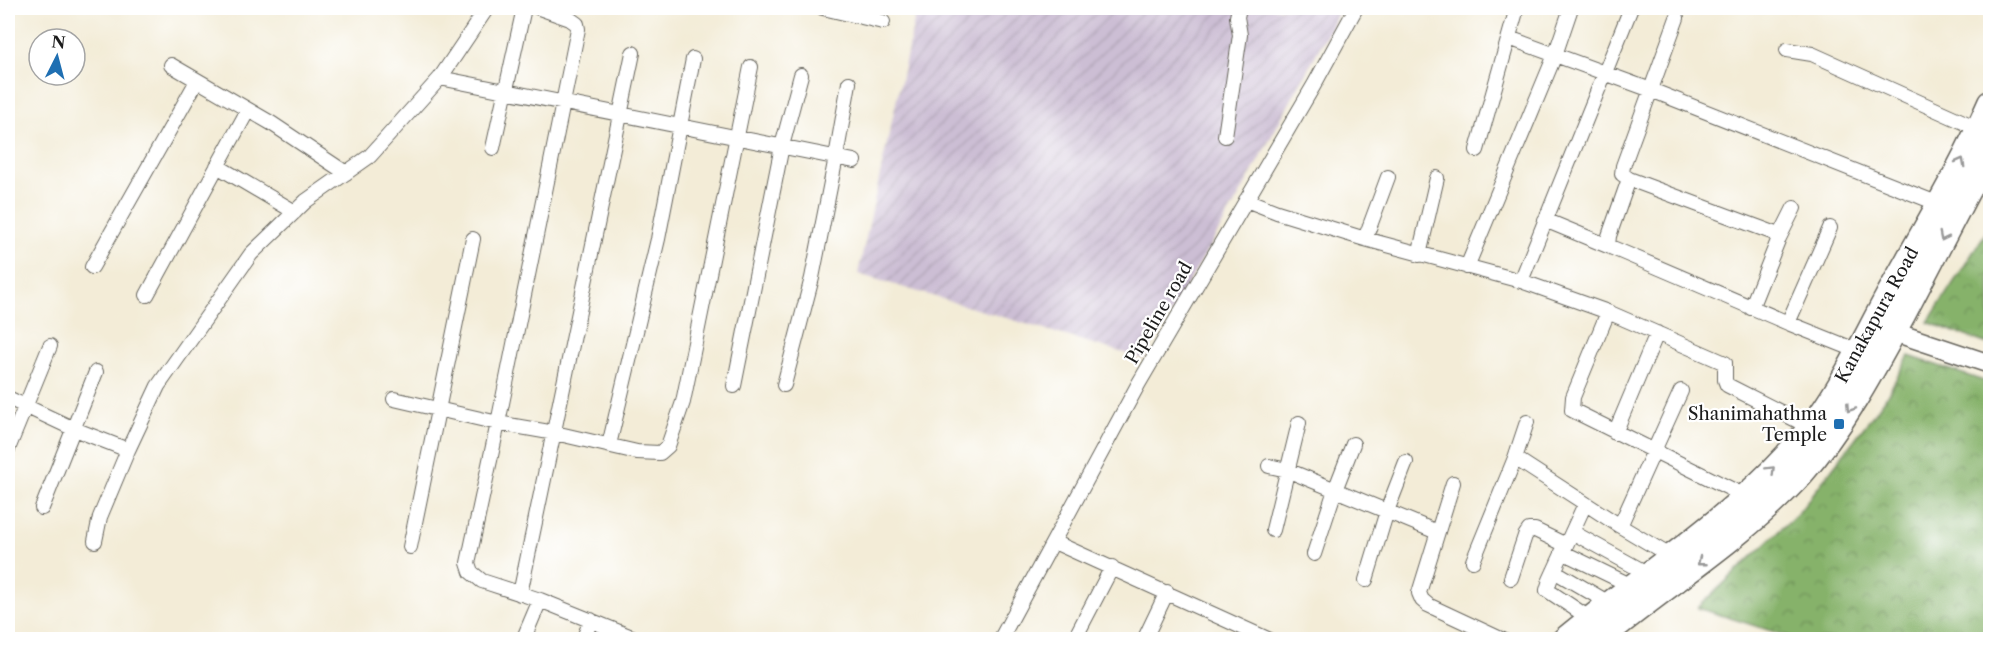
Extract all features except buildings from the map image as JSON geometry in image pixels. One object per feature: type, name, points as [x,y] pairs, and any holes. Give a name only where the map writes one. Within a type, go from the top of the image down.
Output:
[{"type":"highway","name":"Kanakapura Road","points":[[1594,629],[1609,603],[1672,557],[1763,511],[1802,472],[1839,424],[1866,383],[1894,332],[1985,138],[1990,103]]},
{"type":"highway","name":"Kanakapura Road","points":[[1564,639],[1594,629],[1716,535],[1745,496],[1810,427],[1858,351],[1939,204],[1985,138]]},
{"type":"street","points":[[94,541],[100,517],[158,386],[251,254],[306,201],[369,156],[440,78],[487,8]]},
{"type":"street","points":[[493,148],[524,8]]},
{"type":"street","points":[[539,8],[570,19],[577,24],[578,29],[468,563],[471,572],[482,581],[540,600],[639,639]]},
{"type":"street","points":[[823,8],[883,22]]},
{"type":"street","points":[[1225,136],[1240,35],[1237,17],[1239,8]]},
{"type":"street","name":"Pipeline road","points":[[1000,639],[1144,374],[1356,8]]},
{"type":"street","points":[[1477,150],[1516,8]]},
{"type":"street","points":[[1467,267],[1555,55],[1571,8]]},
{"type":"street","points":[[1521,281],[1631,8]]},
{"type":"street","points":[[1677,18],[1622,174],[1629,179],[1774,233],[1779,238]]},
{"type":"street","points":[[1509,38],[1651,90],[1939,204]]},
{"type":"street","points":[[1787,50],[1812,54],[1985,138]]},
{"type":"street","points":[[520,594],[633,53]]},
{"type":"street","points":[[609,445],[658,239],[693,58]]},
{"type":"street","points":[[171,65],[248,110],[346,173]]},
{"type":"street","points":[[394,399],[637,452],[660,453],[668,446],[683,402],[751,67]]},
{"type":"street","points":[[734,386],[782,146],[801,75]]},
{"type":"street","points":[[440,78],[854,161]]},
{"type":"street","points":[[92,267],[197,81]]},
{"type":"street","points":[[784,385],[812,278],[849,83]]},
{"type":"street","points":[[147,295],[248,110]]},
{"type":"street","points":[[217,166],[295,212]]},
{"type":"street","points":[[1365,239],[1388,177]]},
{"type":"street","points":[[1419,255],[1437,178]]},
{"type":"street","points":[[1608,246],[1609,236],[1629,179]]},
{"type":"street","points":[[1246,200],[1277,212],[1419,255],[1521,281],[1608,312],[1725,363],[1727,386],[1810,427]]},
{"type":"street","points":[[1751,308],[1779,238],[1794,208]]},
{"type":"street","points":[[1545,220],[1858,351]]},
{"type":"street","points":[[1788,323],[1830,228]]},
{"type":"street","points":[[410,547],[473,239]]},
{"type":"street","points":[[1608,312],[1573,397],[1572,410],[1745,496]]},
{"type":"street","points":[[1894,332],[1990,364]]},
{"type":"street","points":[[1615,433],[1657,333]]},
{"type":"street","points":[[8,448],[50,346]]},
{"type":"street","points":[[42,508],[96,372]]},
{"type":"street","points":[[1620,526],[1681,391]]},
{"type":"street","points":[[8,398],[74,429],[128,450]]},
{"type":"street","points":[[1473,561],[1515,458],[1527,422]]},
{"type":"street","points":[[1273,530],[1299,423]]},
{"type":"street","points":[[1314,554],[1353,444]]},
{"type":"street","points":[[1515,458],[1672,557]]},
{"type":"street","points":[[1366,580],[1387,511],[1406,462]]},
{"type":"street","points":[[1269,466],[1287,470],[1437,532]]},
{"type":"street","points":[[1453,483],[1419,593],[1428,605],[1503,639]]},
{"type":"street","points":[[1585,504],[1547,590],[1594,629]]},
{"type":"street","points":[[1511,578],[1525,536],[1529,530],[1535,530],[1567,543],[1641,580]]},
{"type":"street","points":[[1054,542],[1270,639]]},
{"type":"street","points":[[1567,543],[1641,580]]},
{"type":"street","points":[[1074,639],[1112,567]]},
{"type":"street","points":[[1554,571],[1609,603]]},
{"type":"street","points":[[1144,639],[1167,592]]},
{"type":"street","points":[[523,639],[540,600]]},
{"type":"street","points":[[583,639],[591,620]]},
{"type":"shaded area","points":[[917,8],[1341,8],[1238,198],[1144,359],[858,274]]},
{"type":"green space","points":[[1990,226],[1990,345],[1928,322]]},
{"type":"green space","points":[[1909,356],[1990,383],[1990,639],[1797,639],[1698,608],[1800,511],[1883,402]]},
{"type":"place","name":"Shanimahathma Temple","points":[[1839,424]]}]
